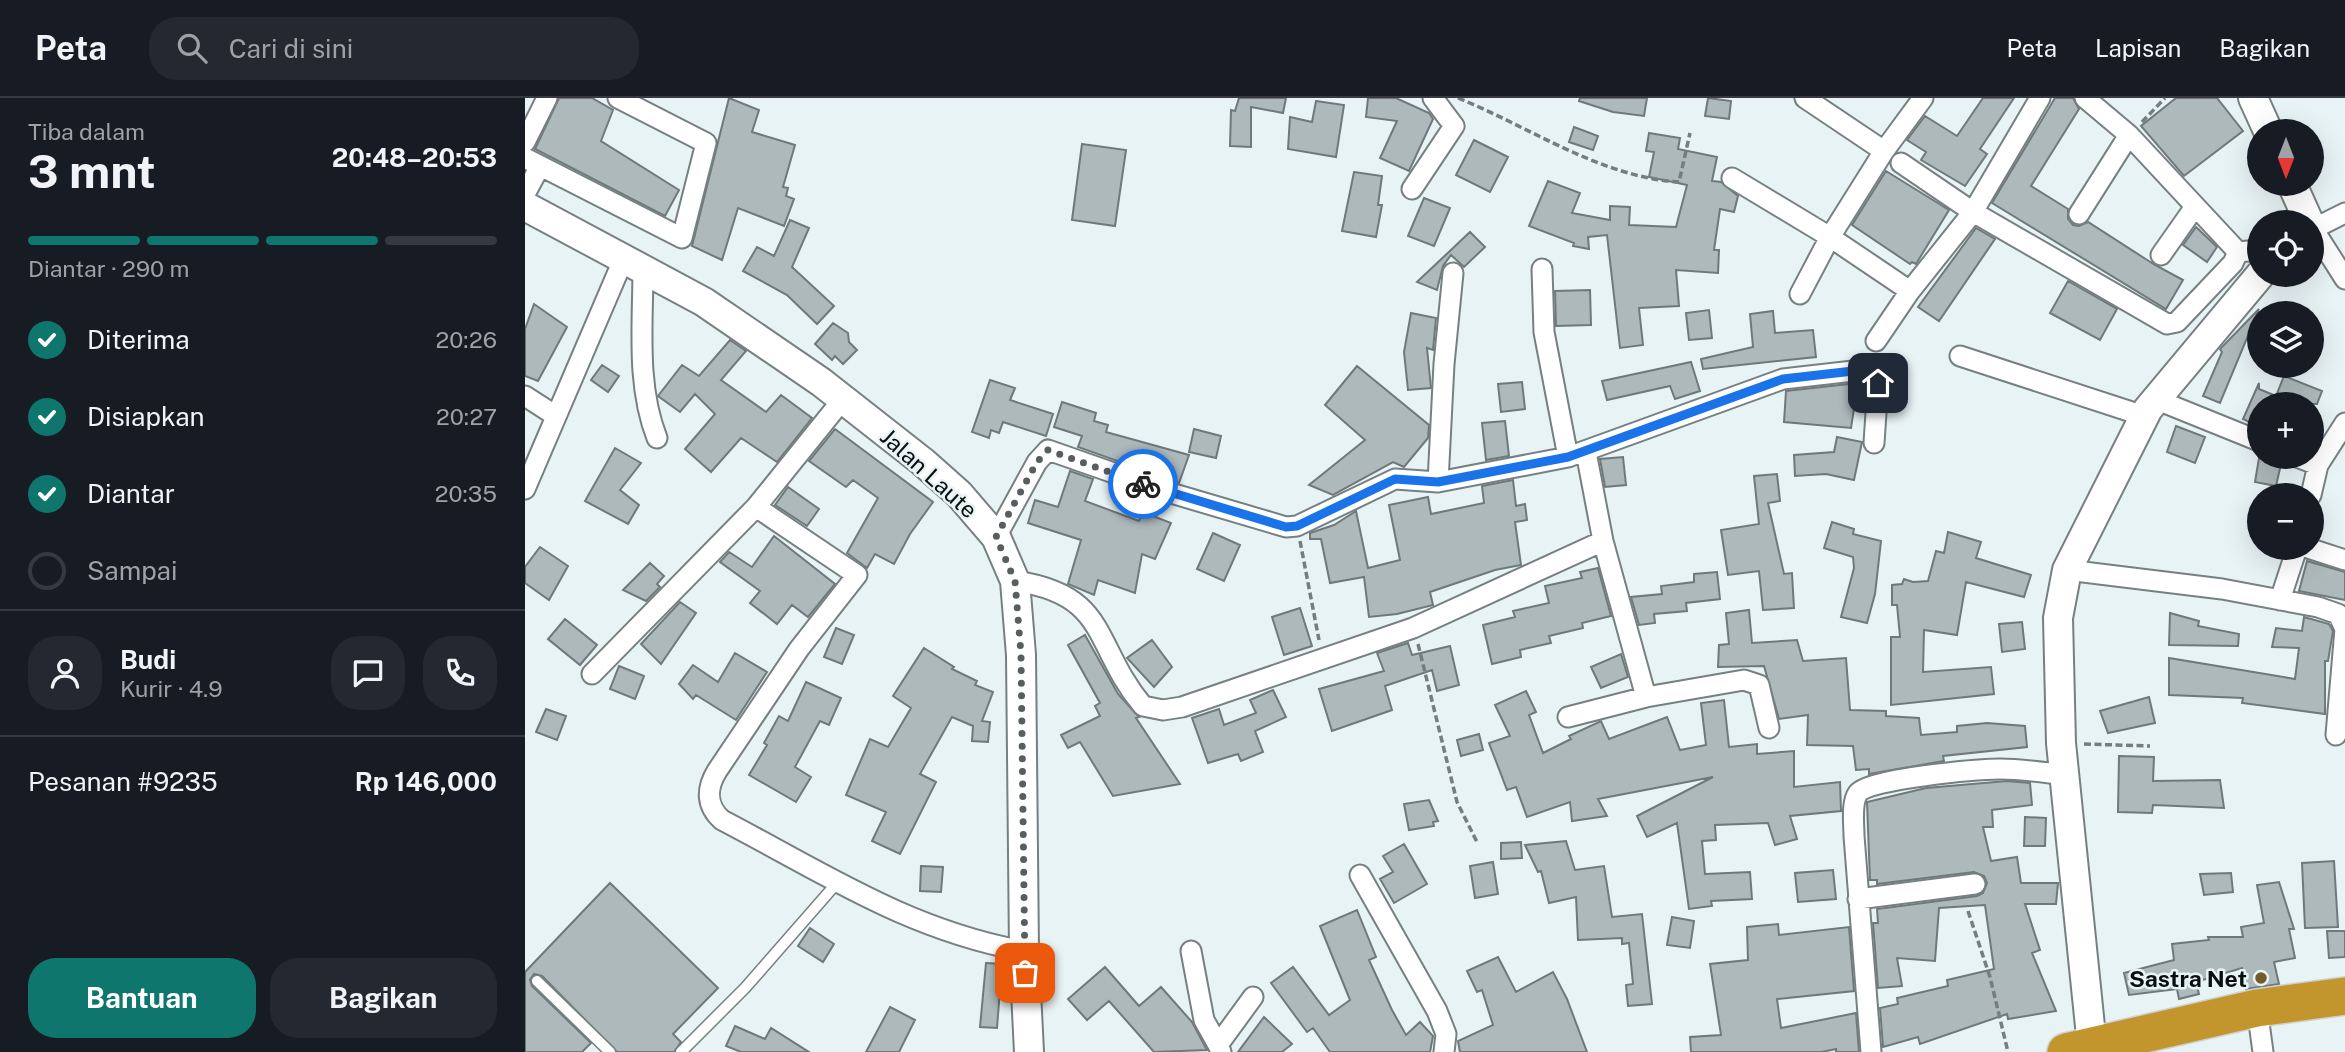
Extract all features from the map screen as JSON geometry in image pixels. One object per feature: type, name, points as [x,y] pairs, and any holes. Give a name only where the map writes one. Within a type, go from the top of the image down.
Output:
[{"type":"highway","points":[[2073,1050],[2257,1008],[2345,996]]},
{"type":"street","points":[[525,142],[547,98]]},
{"type":"street","points":[[525,194],[532,162],[682,238],[706,143],[618,98]]},
{"type":"street","points":[[1412,189],[1454,126],[1433,98]]},
{"type":"street","points":[[1805,98],[1884,151]]},
{"type":"street","points":[[1800,294],[1830,237],[1884,151],[1923,98]]},
{"type":"street","points":[[1876,341],[1910,290],[1973,212],[2040,98]]},
{"type":"street","points":[[2085,98],[2129,135],[2194,208],[2238,252]]},
{"type":"street","points":[[2253,98],[2263,119]]},
{"type":"street","points":[[2079,214],[2129,135]]},
{"type":"street","points":[[1901,163],[1973,212],[2171,325],[2177,322],[2233,263],[2238,252]]},
{"type":"street","points":[[1732,177],[1910,290]]},
{"type":"street","name":"Jalan Laute","points":[[525,206],[704,302],[843,399],[959,494],[996,537],[1015,581],[1021,667],[1024,951],[1029,1052]]},
{"type":"street","points":[[2161,255],[2194,208]]},
{"type":"street","points":[[2324,221],[2345,213]]},
{"type":"street","points":[[2324,244],[2344,274]]},
{"type":"street","points":[[2238,252],[2247,251]]},
{"type":"street","points":[[525,489],[556,416],[633,263]]},
{"type":"street","points":[[633,263],[644,391],[648,415],[657,438]]},
{"type":"street","points":[[1542,269],[1544,332],[1646,696]]},
{"type":"street","points":[[1438,482],[1444,364],[1453,273]]},
{"type":"street","points":[[2073,1050],[2058,618],[2067,570],[2149,408],[2250,287]]},
{"type":"street","points":[[1960,356],[2247,437]]},
{"type":"street","points":[[996,537],[1037,462],[1048,450],[1274,526],[1297,526],[1395,479],[1438,482],[1577,454],[1783,379],[1862,370],[1875,374],[1874,443]]},
{"type":"street","points":[[525,396],[556,416]]},
{"type":"street","points":[[592,674],[755,507],[843,399]]},
{"type":"street","points":[[2324,456],[2345,423]]},
{"type":"street","points":[[755,507],[857,575],[799,649],[710,782],[708,798],[712,811],[722,820],[836,884],[910,918],[961,936],[1024,951]]},
{"type":"street","points":[[1015,581],[1035,584],[1078,602],[1089,615],[1127,684],[1143,706],[1151,709],[1182,707],[1413,628],[1603,541]]},
{"type":"street","points":[[2324,553],[2345,560]]},
{"type":"street","points":[[2280,600],[2293,560]]},
{"type":"street","points":[[2067,570],[2161,580],[2331,611],[2343,619],[2345,629],[2336,735]]},
{"type":"street","points":[[1568,717],[1646,696],[1744,680],[1753,681],[1763,693],[1769,728]]},
{"type":"street","points":[[1871,1052],[1858,899],[1855,800],[1863,788],[1933,774],[2000,768],[2064,775]]},
{"type":"street","points":[[1360,875],[1437,1011],[1446,1034],[1444,1052]]},
{"type":"street","points":[[1858,899],[1975,884]]},
{"type":"street","points":[[1191,951],[1204,1020],[1220,1049],[1253,997]]},
{"type":"street","points":[[2257,1008],[2263,1052]]},
{"type":"lane","points":[[681,1052],[745,988],[836,884]]},
{"type":"lane","points":[[537,981],[610,1052]]},
{"type":"path","points":[[1458,98],[1591,160],[1665,181],[1679,182],[1690,133]]},
{"type":"path","points":[[2129,135],[2165,98]]},
{"type":"path","points":[[1297,526],[1323,658]]},
{"type":"path","points":[[1413,628],[1457,802],[1477,842]]},
{"type":"path","points":[[2061,743],[2150,746]]},
{"type":"path","points":[[1968,911],[1990,978],[2008,1052]]},
{"type":"building","points":[[559,98],[592,98],[613,110],[601,141],[679,190],[665,216],[535,149]]},
{"type":"building","points":[[729,98],[759,110],[752,132],[795,145],[783,187],[788,188],[786,196],[794,199],[784,226],[738,208],[722,260],[692,246]]},
{"type":"building","points":[[1239,98],[1286,98],[1283,113],[1251,107],[1251,147],[1230,146],[1231,110],[1235,111]]},
{"type":"building","points":[[1368,98],[1396,98],[1429,113],[1433,119],[1409,171],[1380,158],[1397,121],[1366,117]]},
{"type":"building","points":[[1580,98],[1647,98],[1644,116],[1613,112],[1579,101]]},
{"type":"building","points":[[1708,98],[1731,101],[1729,119],[1705,116]]},
{"type":"building","points":[[1983,98],[2014,98],[1980,149],[1987,154],[1965,186],[1921,160],[1926,152],[1907,140],[1925,116],[1957,136]]},
{"type":"building","points":[[2055,98],[2073,98],[2079,109],[2031,186],[2068,209],[2068,219],[2073,225],[2079,226],[2088,222],[2183,280],[2166,309],[1992,203]]},
{"type":"building","points":[[2176,98],[2217,98],[2243,131],[2184,176],[2141,126]]},
{"type":"building","points":[[1316,101],[1344,105],[1336,157],[1288,149],[1290,117],[1312,122]]},
{"type":"building","points":[[1574,127],[1598,136],[1593,150],[1569,142]]},
{"type":"building","points":[[1649,133],[1680,138],[1678,149],[1717,157],[1712,181],[1721,182],[1738,196],[1734,212],[1720,209],[1714,250],[1719,250],[1718,273],[1676,270],[1679,306],[1639,308],[1643,345],[1620,348],[1607,235],[1588,237],[1589,249],[1573,246],[1574,243],[1529,226],[1548,181],[1580,193],[1572,213],[1610,220],[1610,206],[1630,207],[1629,225],[1676,227],[1687,185],[1649,177],[1654,152],[1646,151]]},
{"type":"building","points":[[1474,140],[1508,157],[1490,192],[1456,175]]},
{"type":"building","points":[[1082,144],[1126,150],[1115,226],[1072,220]]},
{"type":"building","points":[[1886,171],[1949,210],[1916,264],[1910,264],[1852,225]]},
{"type":"building","points":[[1354,172],[1382,176],[1378,205],[1382,205],[1376,237],[1342,231]]},
{"type":"building","points":[[1424,198],[1450,208],[1434,246],[1408,236]]},
{"type":"building","points":[[790,220],[809,228],[792,267],[834,306],[817,324],[787,295],[743,271],[757,247],[774,256]]},
{"type":"building","points":[[2196,227],[2217,247],[2207,262],[2183,245]]},
{"type":"building","points":[[1976,228],[1995,239],[1939,321],[1918,307]]},
{"type":"building","points":[[1470,232],[1485,247],[1464,267],[1451,255],[1443,266],[1437,290],[1417,282]]},
{"type":"building","points":[[2068,281],[2117,309],[2100,340],[2050,313]]},
{"type":"building","points":[[1590,290],[1591,325],[1556,326],[1555,291]]},
{"type":"building","points":[[534,304],[567,327],[538,381],[525,376],[525,329]]},
{"type":"building","points":[[1709,310],[1712,338],[1689,340],[1686,313]]},
{"type":"building","points":[[1773,311],[1775,333],[1813,330],[1816,357],[1703,369],[1701,359],[1753,347],[1750,314]]},
{"type":"building","points":[[1411,313],[1436,318],[1433,350],[1427,348],[1431,388],[1408,390],[1404,352]]},
{"type":"building","points":[[2247,321],[2247,338],[2220,403],[2203,396],[2222,352],[2220,349]]},
{"type":"building","points":[[833,323],[848,333],[849,342],[857,350],[843,364],[835,356],[832,360],[815,344]]},
{"type":"building","points":[[730,340],[746,351],[721,380],[766,412],[781,395],[812,418],[777,462],[741,438],[711,472],[685,449],[715,414],[695,394],[680,412],[658,396],[682,365],[699,376]]},
{"type":"building","points":[[1691,362],[1700,391],[1675,399],[1670,386],[1607,400],[1602,381]]},
{"type":"building","points":[[602,365],[619,376],[608,392],[591,380]]},
{"type":"building","points":[[1357,366],[1429,425],[1428,438],[1404,467],[1393,462],[1333,495],[1309,485],[1365,440],[1325,405]]},
{"type":"building","points":[[2283,378],[2322,391],[2322,392],[2278,392]]},
{"type":"building","points":[[990,380],[1015,388],[1010,400],[1053,414],[1046,436],[1003,422],[999,433],[991,430],[989,438],[972,432]]},
{"type":"building","points":[[1522,382],[1525,409],[1501,412],[1498,384]]},
{"type":"building","points":[[1858,383],[1851,428],[1784,422],[1786,391]]},
{"type":"building","points":[[1062,402],[1096,413],[1094,421],[1108,425],[1106,432],[1189,455],[1179,483],[1078,447],[1082,436],[1054,427]]},
{"type":"building","points":[[1505,421],[1509,456],[1486,460],[1482,423]]},
{"type":"building","points":[[2176,426],[2205,437],[2195,463],[2167,452]]},
{"type":"building","points":[[835,429],[933,502],[910,534],[894,564],[875,554],[867,568],[847,553],[878,498],[853,480],[846,487],[809,461]]},
{"type":"building","points":[[1194,429],[1221,436],[1216,458],[1189,452]]},
{"type":"building","points":[[1837,437],[1862,442],[1854,480],[1826,474],[1795,476],[1794,455],[1834,452]]},
{"type":"building","points":[[615,448],[641,463],[620,490],[639,505],[628,524],[585,501]]},
{"type":"building","points":[[1623,457],[1626,485],[1605,487],[1600,459]]},
{"type":"building","points":[[2257,469],[2280,469],[2277,483],[2255,482]]},
{"type":"building","points":[[1070,471],[1093,479],[1085,501],[1139,521],[1143,512],[1171,523],[1155,559],[1142,554],[1135,593],[1098,580],[1094,595],[1068,584],[1081,540],[1028,523],[1035,500],[1058,507]]},
{"type":"building","points":[[1777,474],[1780,501],[1768,503],[1784,574],[1792,573],[1794,608],[1763,610],[1759,571],[1728,575],[1721,530],[1759,524],[1754,476]]},
{"type":"building","points":[[1513,480],[1516,506],[1525,504],[1527,520],[1515,522],[1521,565],[1495,570],[1430,592],[1433,605],[1397,614],[1369,617],[1364,577],[1330,583],[1321,539],[1310,539],[1310,533],[1334,525],[1356,511],[1368,568],[1400,560],[1389,505],[1428,497],[1431,514],[1484,503],[1482,486]]},
{"type":"building","points":[[788,487],[819,509],[807,526],[775,505]]},
{"type":"building","points":[[1832,522],[1854,529],[1853,534],[1881,541],[1875,594],[1867,623],[1841,617],[1854,568],[1853,557],[1824,548]]},
{"type":"building","points":[[1948,532],[1981,542],[1976,558],[2031,575],[2024,597],[1966,582],[1957,635],[1924,630],[1923,672],[1991,667],[1994,694],[1891,705],[1891,637],[1900,637],[1897,605],[1892,605],[1892,585],[1902,584],[1904,579],[1913,582],[1928,581],[1936,551],[1944,553]]},
{"type":"building","points":[[1213,533],[1240,545],[1224,581],[1197,569]]},
{"type":"building","points":[[774,536],[835,584],[808,617],[792,605],[777,624],[750,603],[760,591],[720,562],[729,552],[752,567]]},
{"type":"building","points":[[540,547],[568,566],[549,600],[525,583],[525,567]]},
{"type":"building","points":[[2307,561],[2345,572],[2345,600],[2299,591]]},
{"type":"building","points":[[650,563],[664,576],[657,584],[660,587],[646,601],[623,590]]},
{"type":"building","points":[[1598,568],[1611,616],[1582,623],[1583,628],[1549,636],[1551,643],[1520,650],[1521,657],[1492,664],[1483,625],[1515,617],[1513,611],[1549,603],[1545,586],[1582,578],[1580,572]]},
{"type":"building","points":[[1717,572],[1720,599],[1686,603],[1687,611],[1654,614],[1655,623],[1639,625],[1631,597],[1662,594],[1661,586],[1694,582],[1694,574]]},
{"type":"building","points":[[680,602],[696,613],[661,664],[641,644]]},
{"type":"building","points":[[1300,608],[1312,646],[1284,655],[1272,617]]},
{"type":"building","points":[[1749,610],[1752,643],[1797,640],[1803,661],[1846,658],[1850,710],[1886,711],[1886,716],[1919,718],[1921,735],[1957,732],[1957,726],[1987,723],[2025,726],[2027,747],[1943,756],[1944,761],[1869,774],[1869,769],[1856,770],[1853,746],[1807,745],[1808,715],[1779,719],[1764,666],[1718,667],[1719,645],[1729,644],[1726,613]]},
{"type":"building","points":[[2170,613],[2199,621],[2198,626],[2239,634],[2238,646],[2169,645]]},
{"type":"building","points":[[2304,617],[2329,624],[2333,631],[2328,661],[2325,661],[2325,714],[2242,703],[2243,698],[2169,695],[2169,658],[2295,679],[2299,648],[2272,647],[2276,628],[2302,631]]},
{"type":"building","points":[[565,619],[597,645],[580,665],[548,639]]},
{"type":"building","points":[[2022,622],[2025,649],[2002,652],[1999,624]]},
{"type":"building","points":[[836,628],[854,635],[842,664],[824,657]]},
{"type":"building","points":[[1085,635],[1118,694],[1139,717],[1136,718],[1180,784],[1113,796],[1080,742],[1068,748],[1061,735],[1100,716],[1095,706],[1100,703],[1068,645]]},
{"type":"building","points":[[1152,640],[1172,667],[1154,687],[1127,658]]},
{"type":"building","points":[[1408,643],[1412,655],[1450,646],[1459,685],[1437,691],[1432,670],[1385,686],[1392,710],[1332,731],[1319,689],[1384,671],[1377,653]]},
{"type":"building","points":[[924,648],[954,667],[952,669],[977,681],[975,685],[993,692],[982,721],[990,722],[988,742],[972,741],[973,726],[952,717],[920,774],[936,782],[900,854],[872,841],[886,812],[846,795],[870,739],[888,747],[911,708],[893,696]]},
{"type":"building","points":[[735,653],[767,672],[736,720],[696,695],[693,699],[679,684],[693,665],[718,682]]},
{"type":"building","points":[[1621,654],[1628,677],[1601,688],[1591,667]]},
{"type":"building","points":[[619,666],[644,676],[635,699],[610,689]]},
{"type":"building","points":[[806,682],[841,698],[829,725],[820,721],[795,767],[811,777],[796,802],[749,775],[767,745],[764,743],[779,716],[788,721]]},
{"type":"building","points":[[1273,690],[1286,717],[1255,731],[1263,752],[1241,761],[1238,754],[1208,763],[1192,718],[1219,709],[1224,725],[1256,713],[1250,700]]},
{"type":"building","points":[[1526,691],[1536,712],[1529,715],[1543,753],[1571,739],[1569,736],[1601,721],[1609,739],[1667,717],[1680,750],[1706,745],[1701,703],[1724,700],[1729,747],[1757,744],[1757,754],[1794,751],[1794,787],[1840,782],[1841,811],[1790,816],[1797,839],[1775,845],[1768,823],[1715,825],[1716,840],[1702,841],[1705,874],[1750,872],[1752,899],[1711,901],[1712,906],[1689,909],[1677,823],[1647,837],[1637,816],[1713,777],[1598,799],[1607,816],[1572,821],[1570,802],[1527,817],[1516,787],[1507,790],[1489,743],[1510,736],[1495,705]]},
{"type":"building","points":[[2149,697],[2155,723],[2108,733],[2100,711]]},
{"type":"building","points":[[546,709],[566,716],[557,740],[536,732]]},
{"type":"building","points":[[1479,734],[1483,750],[1461,756],[1457,740]]},
{"type":"building","points":[[2119,756],[2154,757],[2153,781],[2220,780],[2224,808],[2153,805],[2152,813],[2118,812]]},
{"type":"building","points":[[2007,781],[2030,783],[2032,805],[1992,810],[1993,827],[1983,827],[1991,861],[2017,857],[2021,883],[2058,883],[2056,904],[2025,904],[2040,950],[2032,953],[2056,1011],[2008,1019],[2007,1014],[1920,1044],[1918,1037],[1883,1047],[1880,1008],[1898,1004],[1897,998],[1948,986],[1947,980],[1994,969],[1985,905],[1939,908],[1935,961],[1897,958],[1902,986],[1878,988],[1873,923],[1878,923],[1877,909],[1977,896],[1983,893],[1987,883],[1984,876],[1974,872],[1877,884],[1877,880],[1870,880],[1867,802],[1926,788]]},
{"type":"building","points":[[1429,800],[1438,821],[1433,822],[1434,826],[1409,830],[1404,804]]},
{"type":"building","points":[[2025,817],[2046,818],[2045,846],[2024,846]]},
{"type":"building","points":[[1566,841],[1575,870],[1604,866],[1612,917],[1642,914],[1652,1004],[1628,1006],[1626,985],[1633,984],[1629,943],[1622,944],[1622,938],[1578,940],[1576,897],[1549,903],[1541,871],[1538,872],[1525,845]]},
{"type":"building","points":[[1521,842],[1522,858],[1501,859],[1501,843]]},
{"type":"building","points":[[1404,844],[1427,884],[1394,903],[1380,879],[1393,872],[1383,856]]},
{"type":"building","points":[[2334,861],[2338,927],[2305,928],[2302,863]]},
{"type":"building","points":[[1493,862],[1498,894],[1475,898],[1470,866]]},
{"type":"building","points":[[921,866],[943,867],[941,892],[920,891]]},
{"type":"building","points":[[1833,870],[1836,899],[1798,902],[1795,873]]},
{"type":"building","points":[[2231,873],[2233,892],[2204,895],[2200,874]]},
{"type":"building","points":[[2279,882],[2294,929],[2289,929],[2295,958],[2274,962],[2279,984],[2246,989],[2242,968],[2196,982],[2199,994],[2179,999],[2177,989],[2129,995],[2124,973],[2174,960],[2172,944],[2209,940],[2208,937],[2243,937],[2241,927],[2264,923],[2257,885]]},
{"type":"building","points":[[610,883],[718,988],[673,1034],[681,1042],[674,1052],[617,1052],[542,976],[534,974],[530,980],[532,986],[591,1043],[582,1052],[525,1052],[525,972]]},
{"type":"building","points":[[1357,910],[1376,957],[1369,960],[1392,1010],[1406,1035],[1420,1022],[1433,1036],[1430,1052],[1330,1052],[1313,1028],[1307,1032],[1271,983],[1293,967],[1329,1015],[1350,1000],[1320,926]]},
{"type":"building","points":[[1672,917],[1694,921],[1690,948],[1667,945]]},
{"type":"building","points":[[1778,924],[1779,935],[1849,927],[1854,991],[1777,999],[1781,1028],[1856,1013],[1859,1052],[1836,1052],[1836,1049],[1822,1052],[1691,1052],[1690,1037],[1721,1035],[1710,964],[1748,960],[1747,927]]},
{"type":"building","points":[[810,928],[834,944],[823,962],[798,946]]},
{"type":"building","points":[[2327,931],[2345,931],[2345,957],[2329,958]]},
{"type":"building","points":[[1498,957],[1516,992],[1553,972],[1567,999],[1587,1052],[1460,1052],[1458,1041],[1493,1025],[1482,990],[1477,992],[1467,971]]},
{"type":"building","points":[[986,963],[1002,964],[997,1028],[980,1027]]},
{"type":"building","points":[[1105,967],[1139,1006],[1161,987],[1192,1022],[1207,1050],[1154,1052],[1109,1001],[1087,1020],[1068,999]]},
{"type":"building","points":[[890,1007],[915,1020],[899,1052],[866,1052]]},
{"type":"building","points":[[1264,1017],[1292,1044],[1282,1052],[1238,1052]]},
{"type":"building","points":[[735,1026],[765,1039],[771,1028],[809,1052],[741,1052],[726,1046]]},
{"type":"way so far","points":[[1025,973],[1021,654],[1015,581],[1007,556],[996,537],[1037,462],[1043,452],[1048,450],[1143,484]]},
{"type":"place","name":"Sastra Net","points":[[2261,978]]},
{"type":"route","points":[[1143,484],[1274,526],[1297,526],[1395,479],[1438,482],[1568,457],[1783,379],[1862,370],[1875,374],[1878,383]]}]
